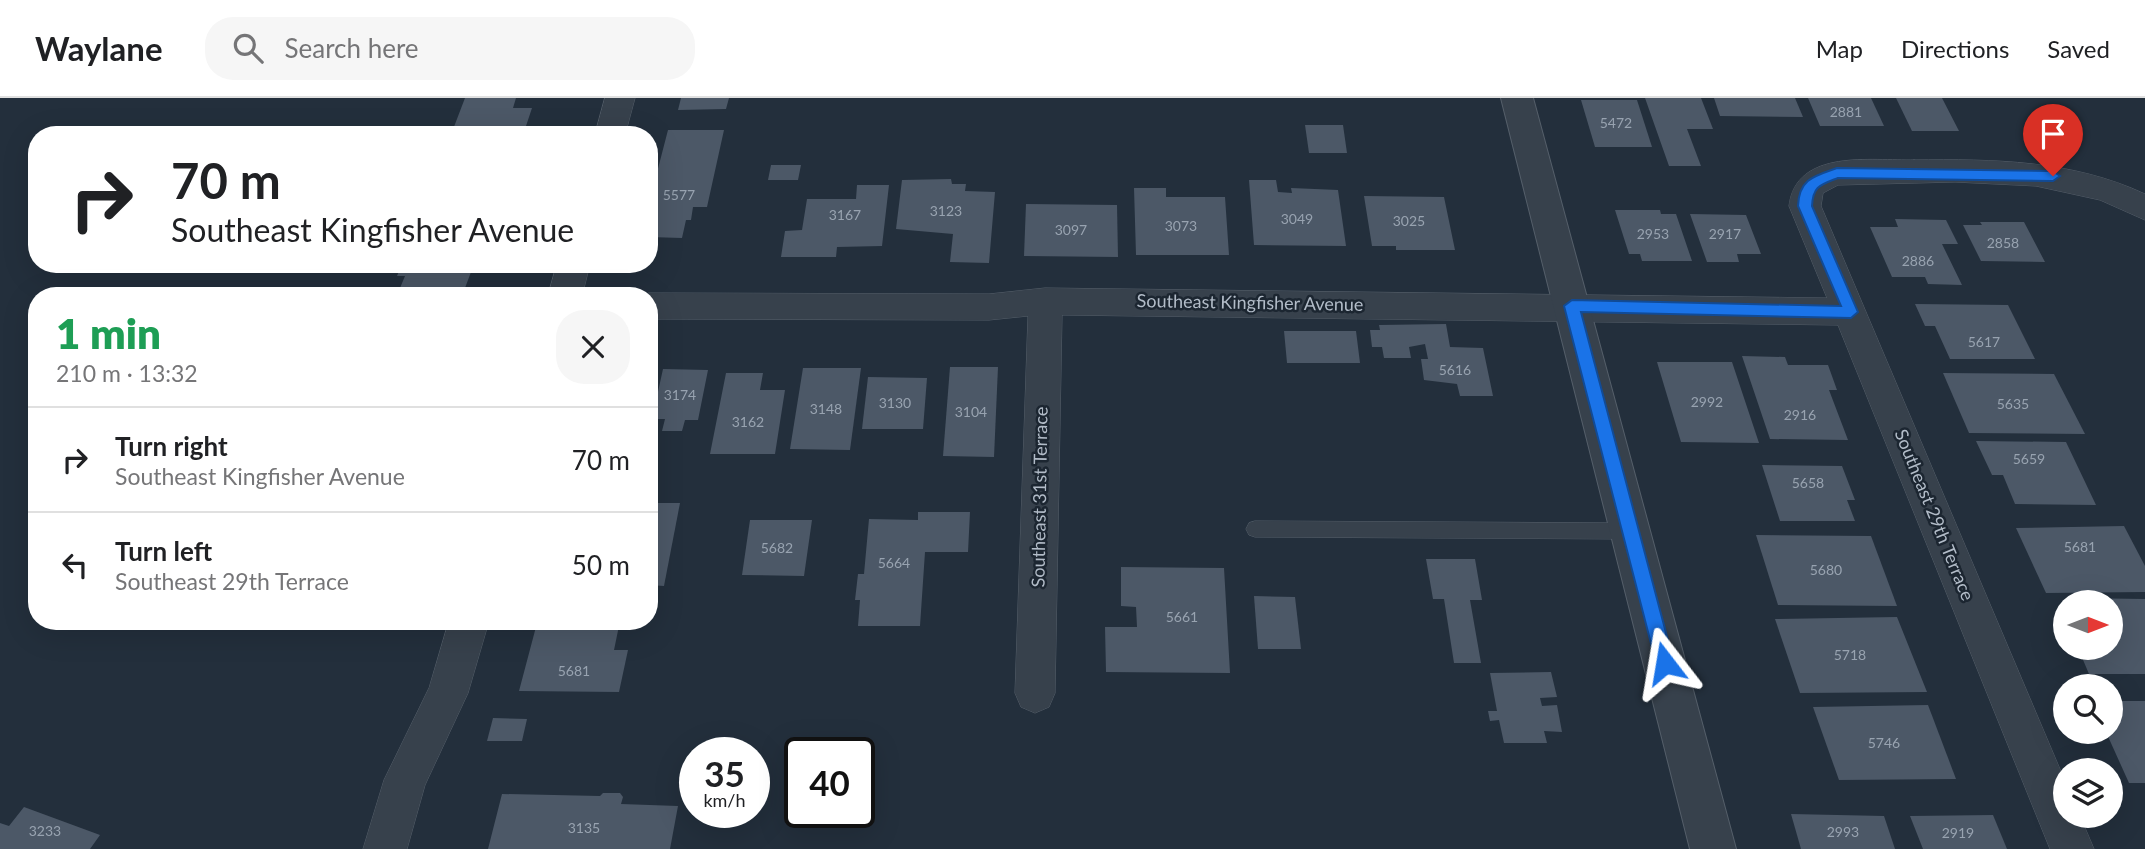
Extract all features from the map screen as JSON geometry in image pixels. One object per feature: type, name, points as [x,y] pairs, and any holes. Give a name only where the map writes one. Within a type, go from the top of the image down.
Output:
[{"type":"street","points":[[612,126],[620,98]]},
{"type":"street","points":[[1517,98],[1713,849]]},
{"type":"street","name":"Southeast 29th Terrace","points":[[2072,849],[1805,206],[1806,191],[1812,182],[1837,173],[2035,174],[2071,178],[2103,188],[2145,208]]},
{"type":"street","name":"Southeast Kingfisher Avenue","points":[[658,306],[989,307],[1045,302],[1572,306],[1851,312]]},
{"type":"street","name":"Southeast 31st Terrace","points":[[1035,693],[1045,302]]},
{"type":"street","points":[[384,849],[405,780],[448,693],[466,630]]},
{"type":"lane","points":[[1255,529],[1630,531]]},
{"type":"building","points":[[465,98],[516,98],[513,108],[532,108],[526,126],[454,126]]},
{"type":"building","points":[[681,98],[729,98],[726,109],[678,110]]},
{"type":"building","points":[[1645,98],[1701,98],[1713,129],[1687,129],[1701,166],[1669,166]]},
{"type":"building","points":[[1714,98],[1795,98],[1803,117],[1720,116]]},
{"type":"building","points":[[1808,98],[1871,98],[1884,126],[1820,126]]},
{"type":"building","points":[[1896,98],[1942,98],[1959,131],[1912,131]]},
{"type":"building","points":[[1581,100],[1637,100],[1652,147],[1595,147]]},
{"type":"building","points":[[1305,125],[1343,125],[1347,153],[1309,153]]},
{"type":"building","points":[[668,130],[724,130],[707,207],[693,207],[691,220],[686,220],[682,238],[658,237],[658,169]]},
{"type":"building","points":[[771,165],[801,165],[798,180],[768,180]]},
{"type":"building","points":[[951,179],[952,184],[966,184],[965,191],[995,192],[989,263],[950,262],[953,234],[896,229],[902,180]]},
{"type":"building","points":[[1249,180],[1276,180],[1278,192],[1292,193],[1291,188],[1338,190],[1346,246],[1254,245]]},
{"type":"building","points":[[857,185],[889,185],[882,246],[837,247],[836,257],[781,257],[785,231],[802,230],[807,199],[856,199]]},
{"type":"building","points":[[1134,188],[1166,188],[1166,197],[1225,197],[1229,255],[1136,255]]},
{"type":"building","points":[[1364,196],[1444,197],[1455,250],[1396,250],[1396,246],[1372,246]]},
{"type":"building","points":[[1026,204],[1117,205],[1118,257],[1024,256]]},
{"type":"building","points":[[1615,210],[1660,210],[1661,214],[1676,214],[1692,261],[1642,261],[1640,254],[1629,254]]},
{"type":"building","points":[[1690,214],[1746,215],[1761,254],[1737,254],[1739,262],[1707,262]]},
{"type":"building","points":[[1895,219],[1946,220],[1958,244],[1942,244],[1962,285],[1928,284],[1925,277],[1892,277],[1870,227],[1898,227]]},
{"type":"building","points":[[1980,222],[2024,222],[2045,262],[1981,261],[1963,225],[1982,225]]},
{"type":"building","points":[[398,273],[471,273],[465,287],[400,287],[405,276],[397,276]]},
{"type":"building","points":[[1915,304],[2008,305],[2035,359],[1950,359],[1935,326],[1925,326]]},
{"type":"building","points":[[1446,324],[1450,347],[1483,348],[1493,396],[1460,396],[1457,384],[1424,380],[1421,359],[1428,359],[1425,344],[1409,347],[1411,358],[1384,358],[1382,347],[1372,347],[1370,330],[1380,330],[1379,325]]},
{"type":"building","points":[[1284,331],[1356,331],[1360,363],[1287,363]]},
{"type":"building","points":[[1742,356],[1785,357],[1788,365],[1828,365],[1837,390],[1829,390],[1848,440],[1770,439]]},
{"type":"building","points":[[1657,362],[1732,362],[1759,443],[1681,442]]},
{"type":"building","points":[[950,367],[998,367],[994,457],[943,456]]},
{"type":"building","points":[[803,368],[861,368],[850,450],[790,449]]},
{"type":"building","points":[[663,369],[708,370],[698,420],[685,420],[682,431],[662,431],[665,419],[658,419],[658,392]]},
{"type":"building","points":[[726,373],[763,373],[760,390],[785,390],[775,454],[710,454]]},
{"type":"building","points":[[1943,373],[2054,374],[2085,434],[1969,433]]},
{"type":"building","points":[[868,377],[927,378],[923,429],[862,429]]},
{"type":"building","points":[[1976,441],[2066,442],[2096,505],[2015,504],[2003,475],[1992,475]]},
{"type":"building","points":[[1762,465],[1842,466],[1855,500],[1847,500],[1855,521],[1780,521]]},
{"type":"building","points":[[658,503],[680,503],[664,586],[658,586]]},
{"type":"building","points":[[918,512],[970,512],[968,552],[925,552],[920,626],[858,626],[860,600],[855,600],[858,574],[864,574],[869,519],[918,520]]},
{"type":"building","points":[[750,520],[812,520],[804,576],[742,575]]},
{"type":"building","points":[[2124,526],[2145,566],[2145,592],[2053,590],[2053,593],[2046,593],[2016,528]]},
{"type":"building","points":[[1756,535],[1871,536],[1897,606],[1778,605]]},
{"type":"building","points":[[1426,559],[1475,559],[1482,600],[1470,600],[1481,663],[1454,663],[1444,599],[1433,599]]},
{"type":"building","points":[[1121,567],[1224,568],[1230,673],[1106,672],[1105,627],[1137,627],[1136,607],[1121,606]]},
{"type":"building","points":[[1254,596],[1295,597],[1301,649],[1258,649]]},
{"type":"building","points":[[2123,599],[2145,599],[2145,674],[2089,674],[2083,660],[2123,660]]},
{"type":"building","points":[[1897,617],[1927,692],[1800,693],[1775,619]]},
{"type":"building","points":[[535,630],[618,630],[614,650],[628,650],[619,692],[519,691]]},
{"type":"building","points":[[1551,672],[1557,697],[1540,698],[1542,706],[1557,705],[1562,732],[1544,731],[1547,743],[1504,743],[1499,720],[1490,721],[1488,711],[1497,711],[1490,673]]},
{"type":"building","points":[[2123,701],[2145,701],[2145,783],[2129,783],[2123,770],[2123,758],[2118,758],[2111,744],[2123,744]]},
{"type":"building","points":[[1928,705],[1956,779],[1839,780],[1813,707]]},
{"type":"building","points":[[493,718],[527,719],[522,741],[487,741]]},
{"type":"building","points":[[603,793],[620,793],[623,797],[621,804],[678,806],[670,849],[488,849],[502,794],[600,796]]},
{"type":"building","points":[[24,807],[100,835],[90,849],[0,849],[0,823],[9,826]]},
{"type":"building","points":[[1791,814],[1884,816],[1895,849],[1801,849]]},
{"type":"building","points":[[1993,815],[2007,849],[1923,849],[1910,816]]},
{"type":"route","points":[[1665,663],[1572,306],[1851,312],[1805,206],[1806,191],[1812,182],[1837,173],[2003,173],[2053,176]]}]
